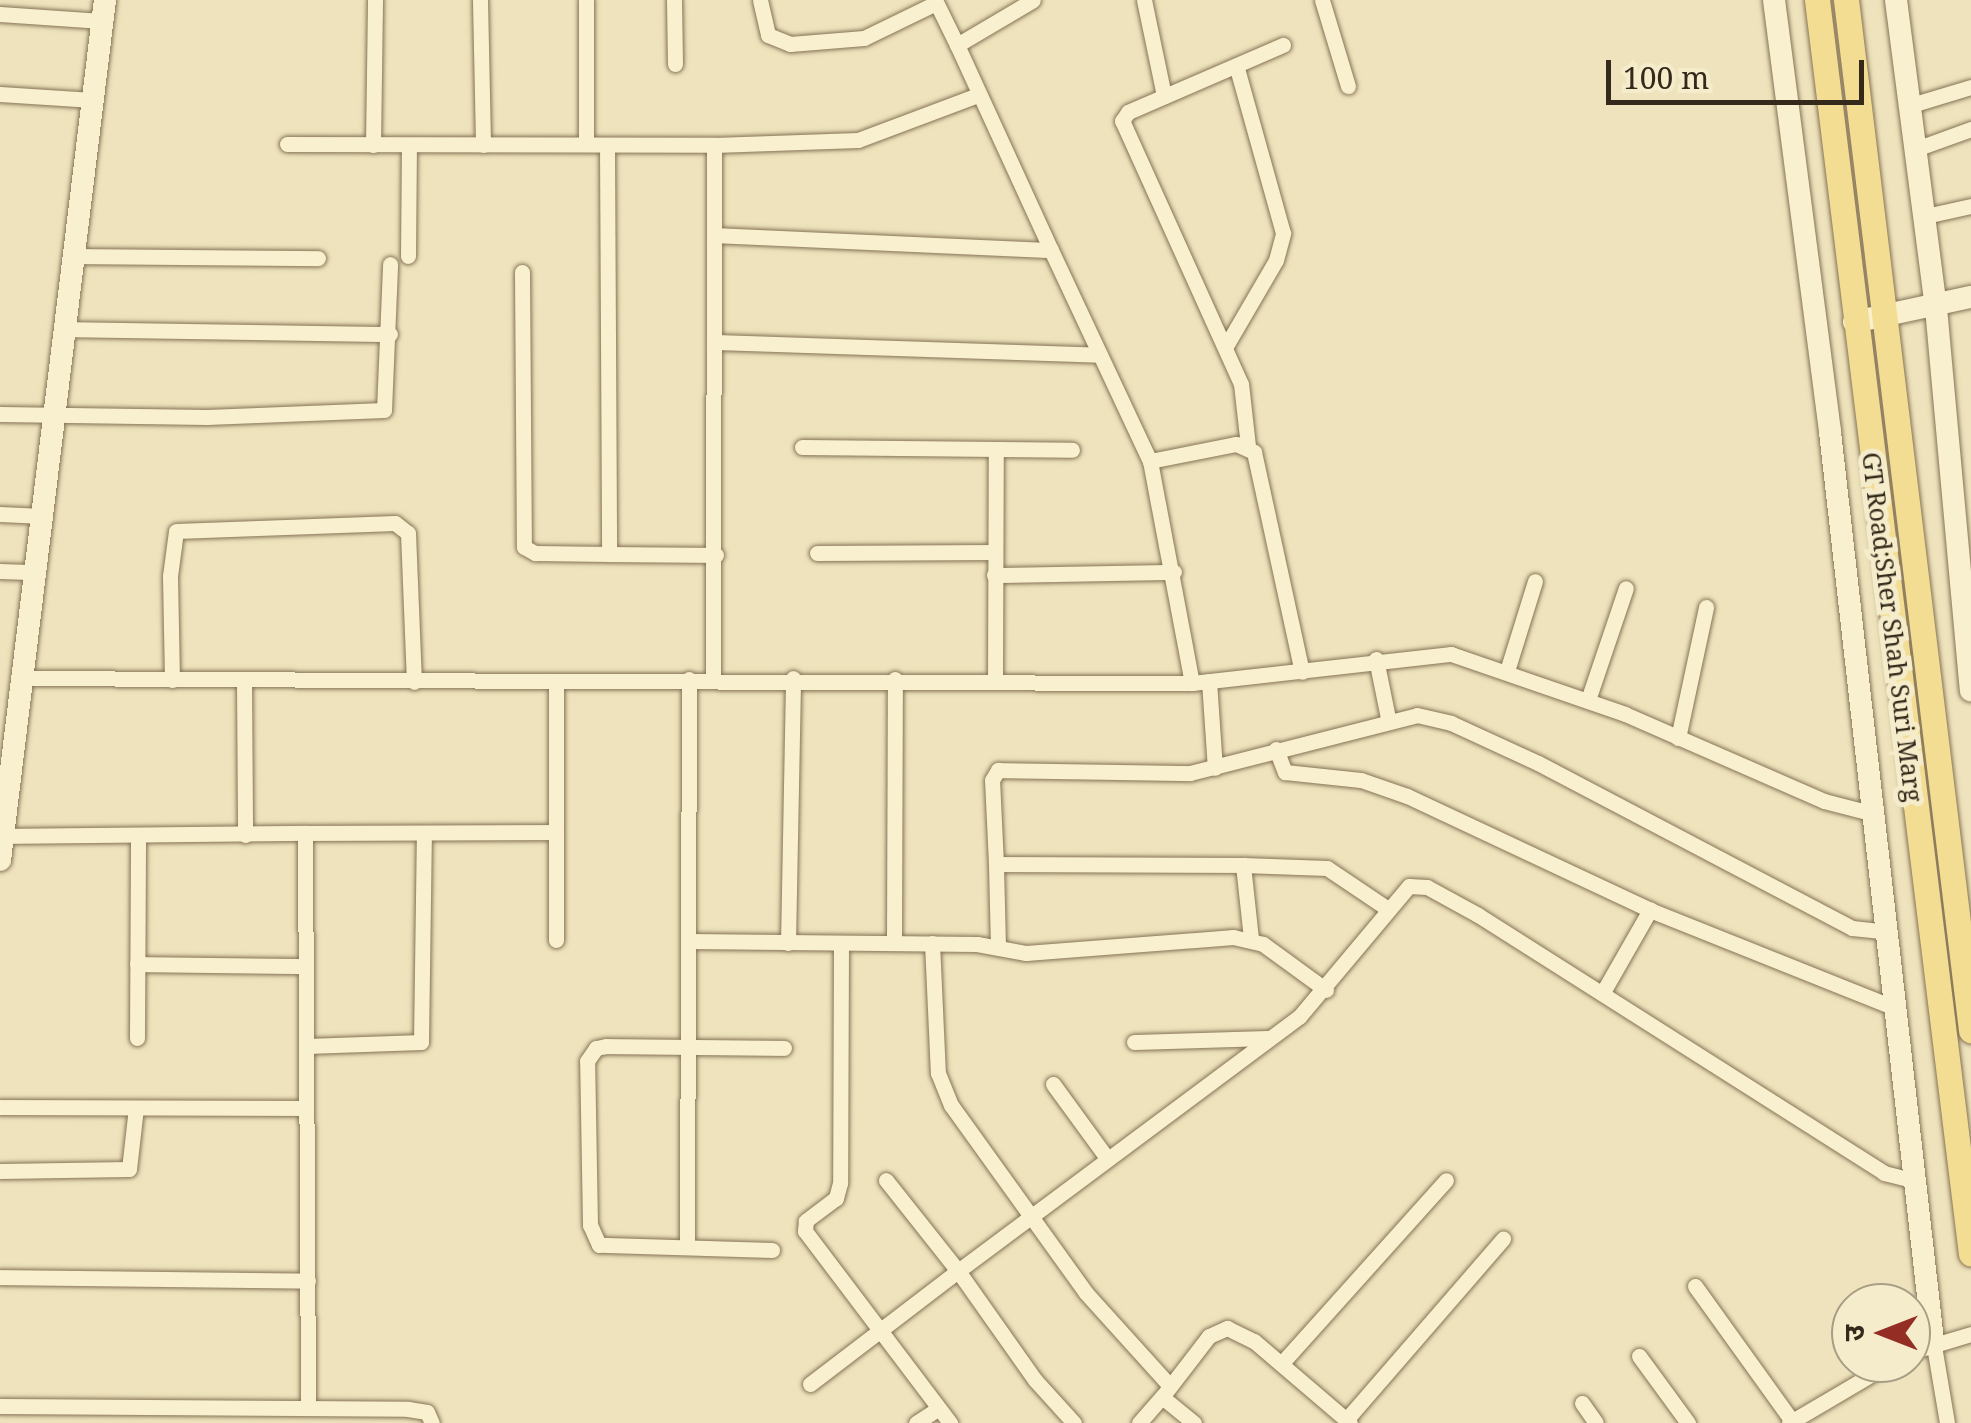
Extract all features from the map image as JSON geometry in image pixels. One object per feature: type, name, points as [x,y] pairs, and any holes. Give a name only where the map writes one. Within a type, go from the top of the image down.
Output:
[{"type":"main road","points":[[1774,0],[1889,932],[1933,1340]]},
{"type":"main road","name":"GT Road;Sher Shah Suri Marg","points":[[1817,0],[1971,1254]]},
{"type":"main road","name":"GT Road;Sher Shah Suri Marg","points":[[1846,0],[1971,1030]]},
{"type":"main road","points":[[1896,0],[1936,308],[1971,690]]},
{"type":"main road","points":[[0,860],[103,10]]},
{"type":"main road","points":[[1854,322],[1936,308],[1971,296]]},
{"type":"street","points":[[373,144],[376,0]]},
{"type":"street","points":[[480,0],[484,144]]},
{"type":"street","points":[[586,0],[586,143]]},
{"type":"street","points":[[674,0],[675,64]]},
{"type":"street","points":[[760,0],[768,35],[790,44],[864,38],[936,2],[1150,461],[1192,682]]},
{"type":"street","points":[[956,45],[1033,0]]},
{"type":"street","points":[[1144,0],[1164,96]]},
{"type":"street","points":[[1322,0],[1348,86]]},
{"type":"street","points":[[0,14],[103,10]]},
{"type":"street","points":[[1283,45],[1128,112],[1123,129],[1226,346],[1245,396],[1248,446],[1256,457],[1302,672]]},
{"type":"street","points":[[1226,346],[1276,260],[1284,233],[1236,65]]},
{"type":"street","points":[[1908,106],[1971,88]]},
{"type":"street","points":[[0,94],[93,100]]},
{"type":"street","points":[[287,144],[714,146],[869,138],[978,95]]},
{"type":"street","points":[[1914,150],[1971,129]]},
{"type":"street","points":[[408,256],[409,145]]},
{"type":"street","points":[[607,146],[609,554]]},
{"type":"street","points":[[713,679],[714,146]]},
{"type":"street","points":[[1922,217],[1971,206]]},
{"type":"street","points":[[715,235],[1051,250]]},
{"type":"street","points":[[74,256],[318,258]]},
{"type":"street","points":[[0,414],[379,412],[388,407],[390,264]]},
{"type":"street","points":[[522,272],[524,546],[534,554],[716,555]]},
{"type":"street","points":[[66,330],[390,334]]},
{"type":"street","points":[[716,342],[1100,355]]},
{"type":"street","points":[[1150,461],[1248,446]]},
{"type":"street","points":[[802,447],[1072,450]]},
{"type":"street","points":[[995,681],[996,450]]},
{"type":"street","points":[[0,514],[43,516]]},
{"type":"street","points":[[172,680],[170,576],[179,530],[394,523],[408,533],[414,682]]},
{"type":"street","points":[[817,553],[995,552]]},
{"type":"street","points":[[0,571],[36,572]]},
{"type":"street","points":[[994,575],[1174,572]]},
{"type":"street","points":[[1506,671],[1535,581]]},
{"type":"street","points":[[1588,700],[1626,588]]},
{"type":"street","points":[[1678,738],[1706,607]]},
{"type":"street","points":[[24,678],[1192,682],[1442,653],[1588,700],[1806,794],[1874,814]]},
{"type":"street","points":[[1376,660],[1388,718]]},
{"type":"street","points":[[788,943],[792,678]]},
{"type":"street","points":[[687,1247],[689,679]]},
{"type":"street","points":[[894,942],[895,679]]},
{"type":"street","points":[[244,680],[246,835]]},
{"type":"street","points":[[556,681],[556,940]]},
{"type":"street","points":[[1209,681],[1215,768]]},
{"type":"street","points":[[998,948],[992,780],[998,770],[1165,774],[1215,768],[1388,718],[1451,723],[1664,826],[1852,928],[1889,932]]},
{"type":"street","points":[[1276,749],[1285,772],[1362,780],[1407,796],[1650,910],[1898,1009]]},
{"type":"street","points":[[3,836],[556,832]]},
{"type":"street","points":[[305,833],[308,1408]]},
{"type":"street","points":[[307,1046],[421,1042],[424,833]]},
{"type":"street","points":[[137,1038],[138,836]]},
{"type":"street","points":[[996,864],[1327,868],[1388,909]]},
{"type":"street","points":[[1243,865],[1250,939]]},
{"type":"street","points":[[810,1384],[1326,990],[1409,886],[1428,887],[1603,992],[1884,1173],[1916,1181]]},
{"type":"street","points":[[1603,992],[1650,910]]},
{"type":"street","points":[[688,941],[932,943],[1041,952],[1250,939],[1326,990]]},
{"type":"street","points":[[932,943],[943,1089],[967,1132],[1032,1214],[1094,1304],[1194,1423]]},
{"type":"street","points":[[841,944],[838,1192],[806,1221],[805,1230],[950,1423]]},
{"type":"street","points":[[138,964],[306,966]]},
{"type":"street","points":[[1134,1042],[1268,1038]]},
{"type":"street","points":[[772,1250],[612,1247],[594,1239],[587,1061],[596,1048],[606,1046],[784,1048]]},
{"type":"street","points":[[1053,1084],[1108,1158]]},
{"type":"street","points":[[0,1107],[306,1108]]},
{"type":"street","points":[[0,1171],[129,1168],[136,1108]]},
{"type":"street","points":[[886,1180],[958,1270],[1035,1380],[1074,1423]]},
{"type":"street","points":[[1280,1364],[1446,1180]]},
{"type":"street","points":[[1140,1423],[1220,1329],[1235,1330],[1348,1421],[1503,1239]]},
{"type":"street","points":[[0,1277],[308,1281]]},
{"type":"street","points":[[1695,1286],[1790,1422],[1857,1383]]},
{"type":"street","points":[[1947,1423],[1933,1340],[1971,1334]]},
{"type":"street","points":[[1639,1356],[1688,1423]]},
{"type":"street","points":[[1582,1403],[1596,1423]]},
{"type":"street","points":[[0,1406],[224,1416],[308,1408],[329,1416],[420,1410],[432,1423]]},
{"type":"street","points":[[916,1423],[938,1408]]}]
